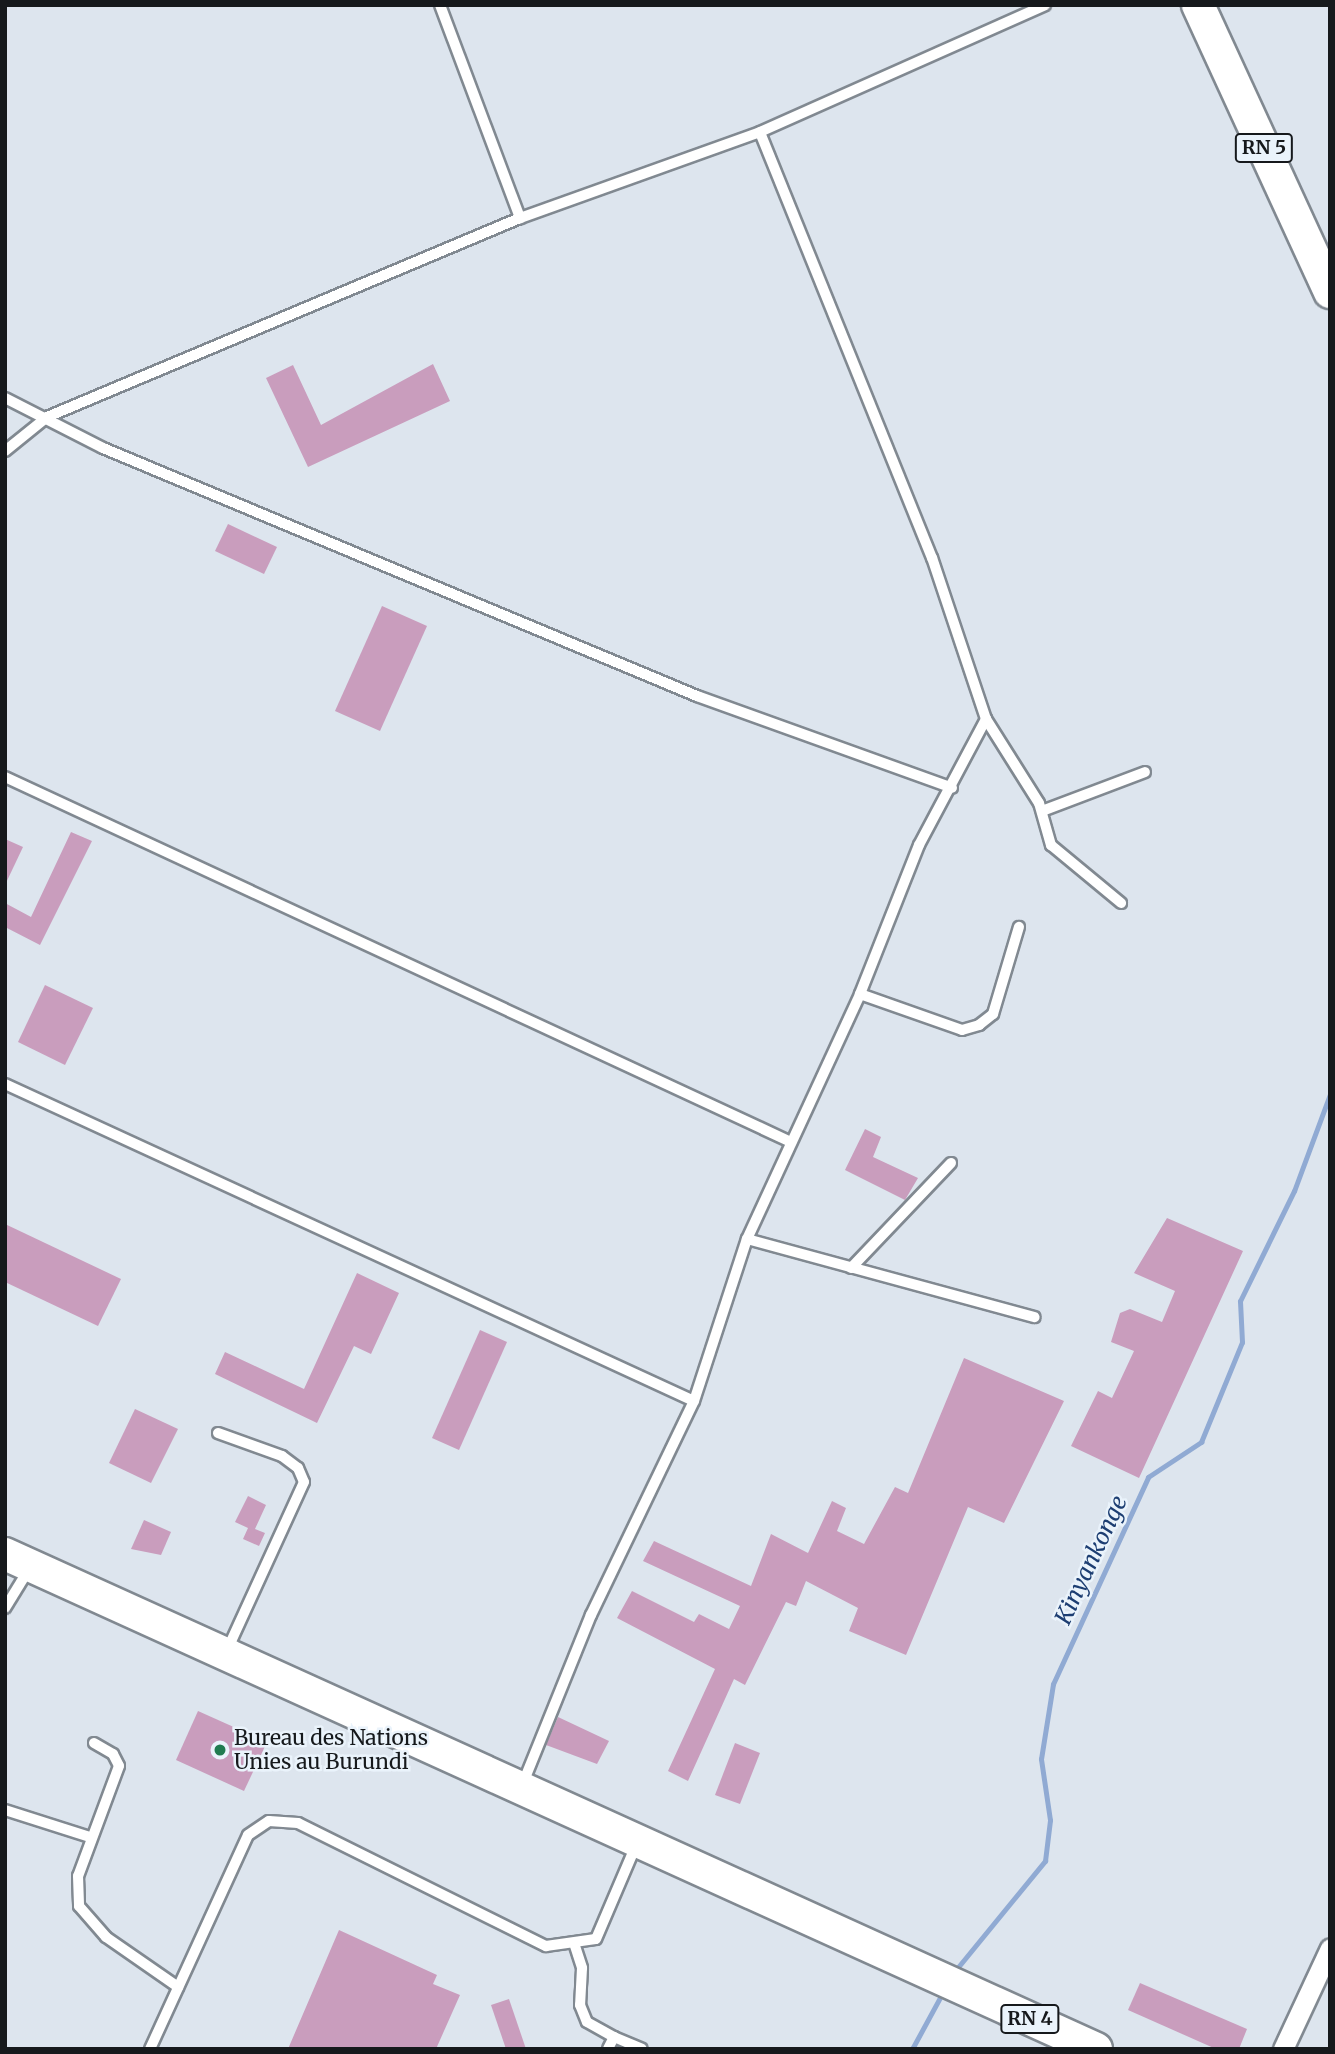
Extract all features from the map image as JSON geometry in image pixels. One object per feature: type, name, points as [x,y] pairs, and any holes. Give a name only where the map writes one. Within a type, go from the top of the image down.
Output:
[{"type":"main road","name":"RN 5","points":[[1198,5],[1330,292]]},
{"type":"main road","name":"RN 5","points":[[1221,5],[1330,243]]},
{"type":"main road","name":"RN 4","points":[[18,1560],[1096,2049]]},
{"type":"street","points":[[1283,2049],[1330,1948]]},
{"type":"lane","points":[[440,5],[520,218]]},
{"type":"lane","points":[[5,451],[47,417],[520,218],[760,132],[1045,5]]},
{"type":"lane","points":[[760,132],[932,558],[986,719],[1042,811],[1051,845],[1121,903]]},
{"type":"lane","points":[[5,398],[47,417],[103,448],[684,690],[952,788]]},
{"type":"lane","points":[[521,1787],[591,1615],[694,1401],[747,1239],[860,994],[919,845],[952,788],[986,719]]},
{"type":"lane","points":[[1042,811],[1145,772]]},
{"type":"lane","points":[[5,777],[791,1142]]},
{"type":"lane","points":[[860,994],[962,1030],[979,1025],[993,1014],[1019,927]]},
{"type":"lane","points":[[5,1084],[694,1401]]},
{"type":"lane","points":[[851,1268],[951,1163]]},
{"type":"lane","points":[[747,1239],[1035,1317]]},
{"type":"lane","points":[[218,1433],[282,1457],[298,1468],[303,1482],[226,1653]]},
{"type":"lane","points":[[5,1608],[18,1560]]},
{"type":"lane","points":[[94,1743],[113,1754],[119,1766],[117,1784],[90,1837],[79,1876],[85,1920],[178,1987]]},
{"type":"lane","points":[[5,1810],[90,1837]]},
{"type":"lane","points":[[150,2049],[248,1835],[269,1821],[298,1823],[546,1946],[575,1946],[596,1939],[611,1915],[637,1842]]},
{"type":"lane","points":[[575,1946],[582,1968],[580,2005],[587,2022],[642,2049]]},
{"type":"lane","points":[[608,2049],[614,2037]]},
{"type":"building","points":[[433,364],[450,401],[308,467],[266,378],[293,365],[321,425]]},
{"type":"building","points":[[228,524],[277,547],[264,574],[215,551]]},
{"type":"building","points":[[382,606],[427,626],[380,731],[335,711]]},
{"type":"building","points":[[71,832],[92,841],[40,945],[5,927],[5,903],[31,917]]},
{"type":"building","points":[[5,839],[23,847],[5,885]]},
{"type":"building","points":[[45,985],[93,1008],[65,1065],[18,1042]]},
{"type":"building","points":[[865,1129],[881,1137],[873,1157],[918,1178],[905,1200],[845,1170]]},
{"type":"building","points":[[1167,1218],[1243,1251],[1139,1478],[1071,1446],[1098,1391],[1112,1398],[1134,1351],[1111,1342],[1120,1313],[1130,1309],[1162,1322],[1175,1291],[1134,1273]]},
{"type":"building","points":[[5,1224],[121,1279],[98,1326],[5,1282]]},
{"type":"building","points":[[357,1273],[399,1293],[371,1354],[354,1346],[317,1423],[215,1374],[225,1352],[304,1389]]},
{"type":"building","points":[[480,1330],[507,1342],[459,1450],[432,1438]]},
{"type":"building","points":[[964,1358],[1064,1401],[1004,1523],[968,1507],[906,1655],[849,1631],[858,1608],[806,1581],[796,1606],[786,1602],[745,1685],[734,1679],[688,1781],[668,1771],[715,1669],[617,1618],[632,1591],[694,1622],[699,1614],[729,1629],[740,1606],[643,1561],[654,1541],[751,1586],[771,1534],[808,1553],[832,1501],[846,1508],[837,1531],[864,1544],[895,1487],[908,1493]]},
{"type":"building","points":[[135,1409],[178,1429],[151,1483],[109,1463]]},
{"type":"building","points":[[248,1496],[266,1505],[255,1529],[265,1533],[259,1546],[243,1539],[248,1528],[235,1522]]},
{"type":"building","points":[[144,1520],[171,1532],[161,1555],[131,1549]]},
{"type":"building","points":[[198,1711],[267,1742],[244,1791],[176,1760]]},
{"type":"building","points":[[558,1717],[609,1741],[597,1764],[546,1745]]},
{"type":"building","points":[[735,1743],[760,1753],[740,1804],[715,1795]]},
{"type":"building","points":[[339,1930],[437,1975],[433,1984],[460,1995],[436,2049],[288,2049]]},
{"type":"building","points":[[1140,1983],[1247,2029],[1239,2049],[1216,2049],[1128,2010]]},
{"type":"building","points":[[509,1999],[526,2049],[506,2049],[491,2005]]},
{"type":"waterway","name":"Kinyankonge","points":[[954,1972],[1045,1861],[1050,1820],[1041,1759],[1053,1684],[1148,1477],[1201,1442],[1242,1342],[1240,1301],[1294,1191],[1330,1094]]},
{"type":"waterway","name":"Kinyankonge","points":[[912,2049],[944,1990]]},
{"type":"place","name":"Bureau des Nations Unies au Burundi","points":[[220,1750]]}]
